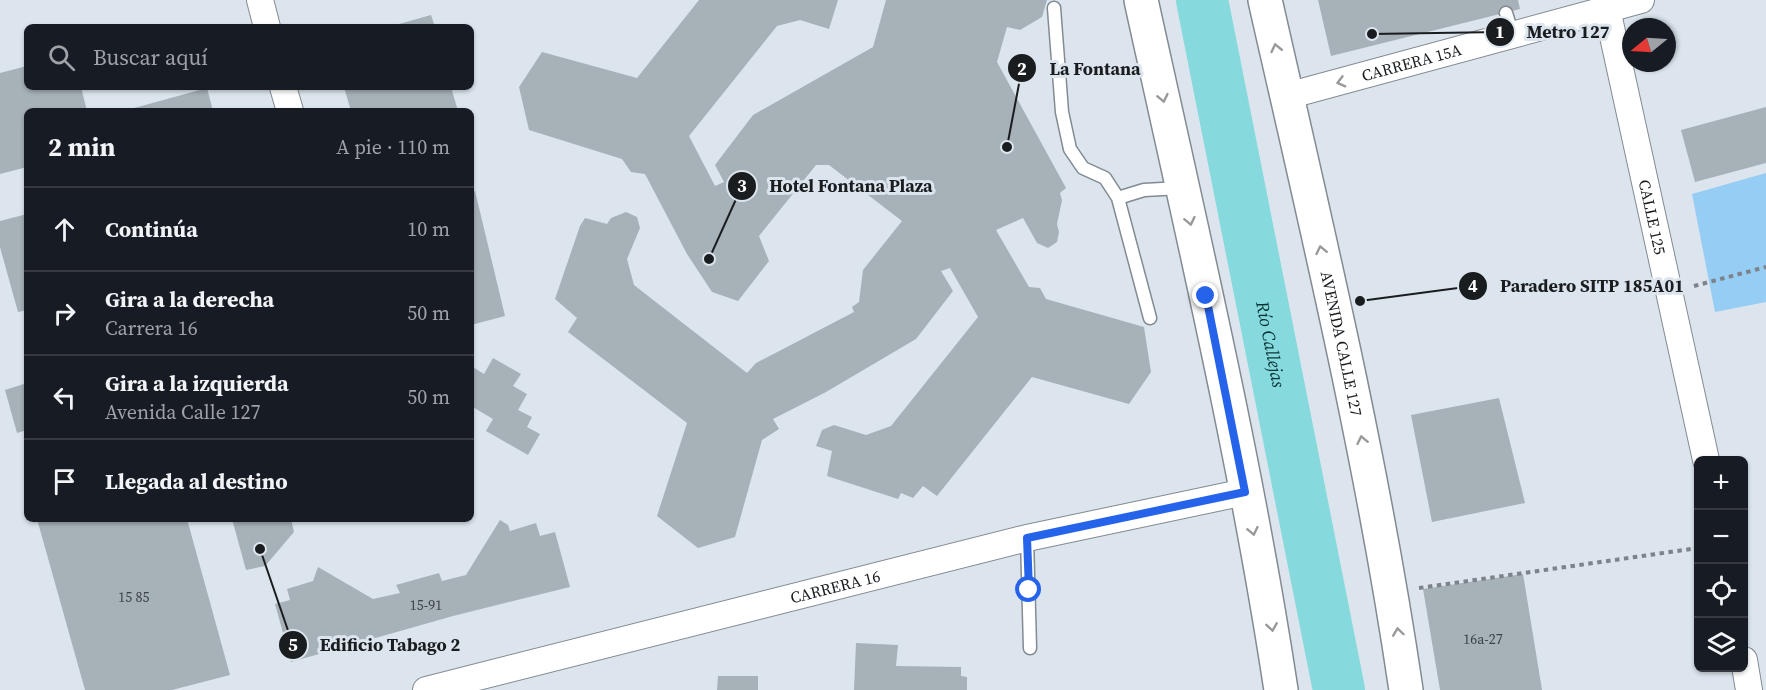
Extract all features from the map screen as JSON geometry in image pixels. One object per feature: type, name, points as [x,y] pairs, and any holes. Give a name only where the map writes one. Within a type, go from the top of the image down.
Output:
[{"type":"main road","points":[[1141,0],[1183,188],[1269,609],[1281,690]]},
{"type":"main road","name":"AVENIDA CALLE 127","points":[[1265,0],[1366,457],[1392,592],[1406,690]]},
{"type":"street","points":[[260,0],[266,24]]},
{"type":"street","name":"CARRERA 15A","points":[[1287,96],[1509,24],[1607,9],[1641,0]]},
{"type":"street","name":"CALLE 125","points":[[1607,9],[1705,456]]},
{"type":"street","points":[[284,90],[289,108]]},
{"type":"street","name":"CARRERA 16","points":[[426,690],[1027,538],[1245,492]]},
{"type":"street","points":[[1745,672],[1749,690]]},
{"type":"lane","points":[[1054,8],[1061,102],[1070,148],[1083,168],[1105,178],[1118,198],[1150,318]]},
{"type":"lane","points":[[1118,198],[1144,190],[1183,188]]},
{"type":"lane","points":[[1027,538],[1030,648]]},
{"type":"path","points":[[1670,293],[1766,267]]},
{"type":"path","points":[[1392,592],[1694,549]]},
{"type":"shaded area","points":[[1766,173],[1766,302],[1715,312],[1692,194]]},
{"type":"building","points":[[699,0],[838,0],[829,29],[800,20],[777,26],[689,136],[715,186],[724,182],[715,165],[753,115],[873,47],[886,0],[1047,0],[1042,17],[1020,30],[1007,27],[997,62],[1066,188],[1060,193],[1062,200],[1057,224],[1059,232],[1057,242],[1048,248],[1037,243],[1023,218],[996,230],[1029,287],[1040,288],[1046,299],[1144,327],[1151,372],[1129,404],[1032,377],[937,496],[923,486],[913,498],[901,493],[898,499],[827,476],[832,451],[816,446],[822,430],[834,425],[866,435],[891,426],[978,317],[950,268],[941,271],[953,291],[916,339],[826,392],[773,419],[779,429],[762,440],[735,537],[698,548],[657,516],[687,423],[568,332],[577,318],[555,299],[580,226],[585,218],[607,224],[611,218],[626,212],[637,217],[640,228],[627,259],[634,285],[747,373],[756,363],[854,312],[852,307],[859,302],[863,270],[902,221],[829,165],[816,165],[759,236],[769,261],[738,301],[712,292],[687,254],[645,174],[631,172],[622,159],[529,130],[519,87],[542,52],[637,78]]},
{"type":"building","points":[[1318,0],[1518,0],[1520,9],[1331,56]]},
{"type":"building","points":[[431,15],[434,24],[399,24]]},
{"type":"building","points":[[24,67],[24,90],[82,90],[86,108],[24,108],[24,168],[0,174],[0,73]]},
{"type":"building","points":[[200,90],[208,90],[212,108],[134,108]]},
{"type":"building","points":[[345,90],[452,90],[457,108],[350,108]]},
{"type":"building","points":[[1766,107],[1766,163],[1695,182],[1681,130]]},
{"type":"building","points":[[474,191],[505,316],[474,324]]},
{"type":"building","points":[[24,215],[24,311],[18,312],[0,247],[0,221]]},
{"type":"building","points":[[493,358],[521,374],[513,386],[527,394],[518,410],[532,417],[527,427],[540,434],[528,455],[486,431],[493,419],[474,408],[474,368],[484,374]]},
{"type":"building","points":[[24,384],[24,431],[17,433],[5,390]]},
{"type":"building","points":[[1499,398],[1525,503],[1432,522],[1411,415]]},
{"type":"building","points":[[500,520],[508,525],[510,531],[536,523],[540,536],[555,532],[570,587],[453,616],[291,662],[275,604],[290,600],[287,589],[313,581],[318,567],[373,599],[400,593],[396,585],[439,573],[442,581],[466,575]]},
{"type":"building","points":[[38,522],[188,522],[230,675],[172,690],[85,690]]},
{"type":"building","points":[[233,522],[292,522],[294,532],[265,566],[246,570]]},
{"type":"building","points":[[1523,574],[1542,690],[1440,690],[1423,589]]},
{"type":"building","points":[[856,643],[898,645],[896,666],[961,667],[961,676],[967,677],[967,690],[854,690]]},
{"type":"building","points":[[718,676],[758,676],[758,690],[717,690]]},
{"type":"waterway","name":"Río Callejas","points":[[1202,0],[1339,690]]},
{"type":"place","name":"Metro 127","points":[[1372,34]]},
{"type":"place","name":"La Fontana","points":[[1007,147]]},
{"type":"place","name":"Hotel Fontana Plaza","points":[[709,259]]},
{"type":"place","name":"Paradero SITP 185A01","points":[[1360,301]]},
{"type":"place","name":"Edificio Tabago 2","points":[[260,549]]},
{"type":"route","points":[[1029,590],[1027,538],[1245,492],[1206,296]]}]
